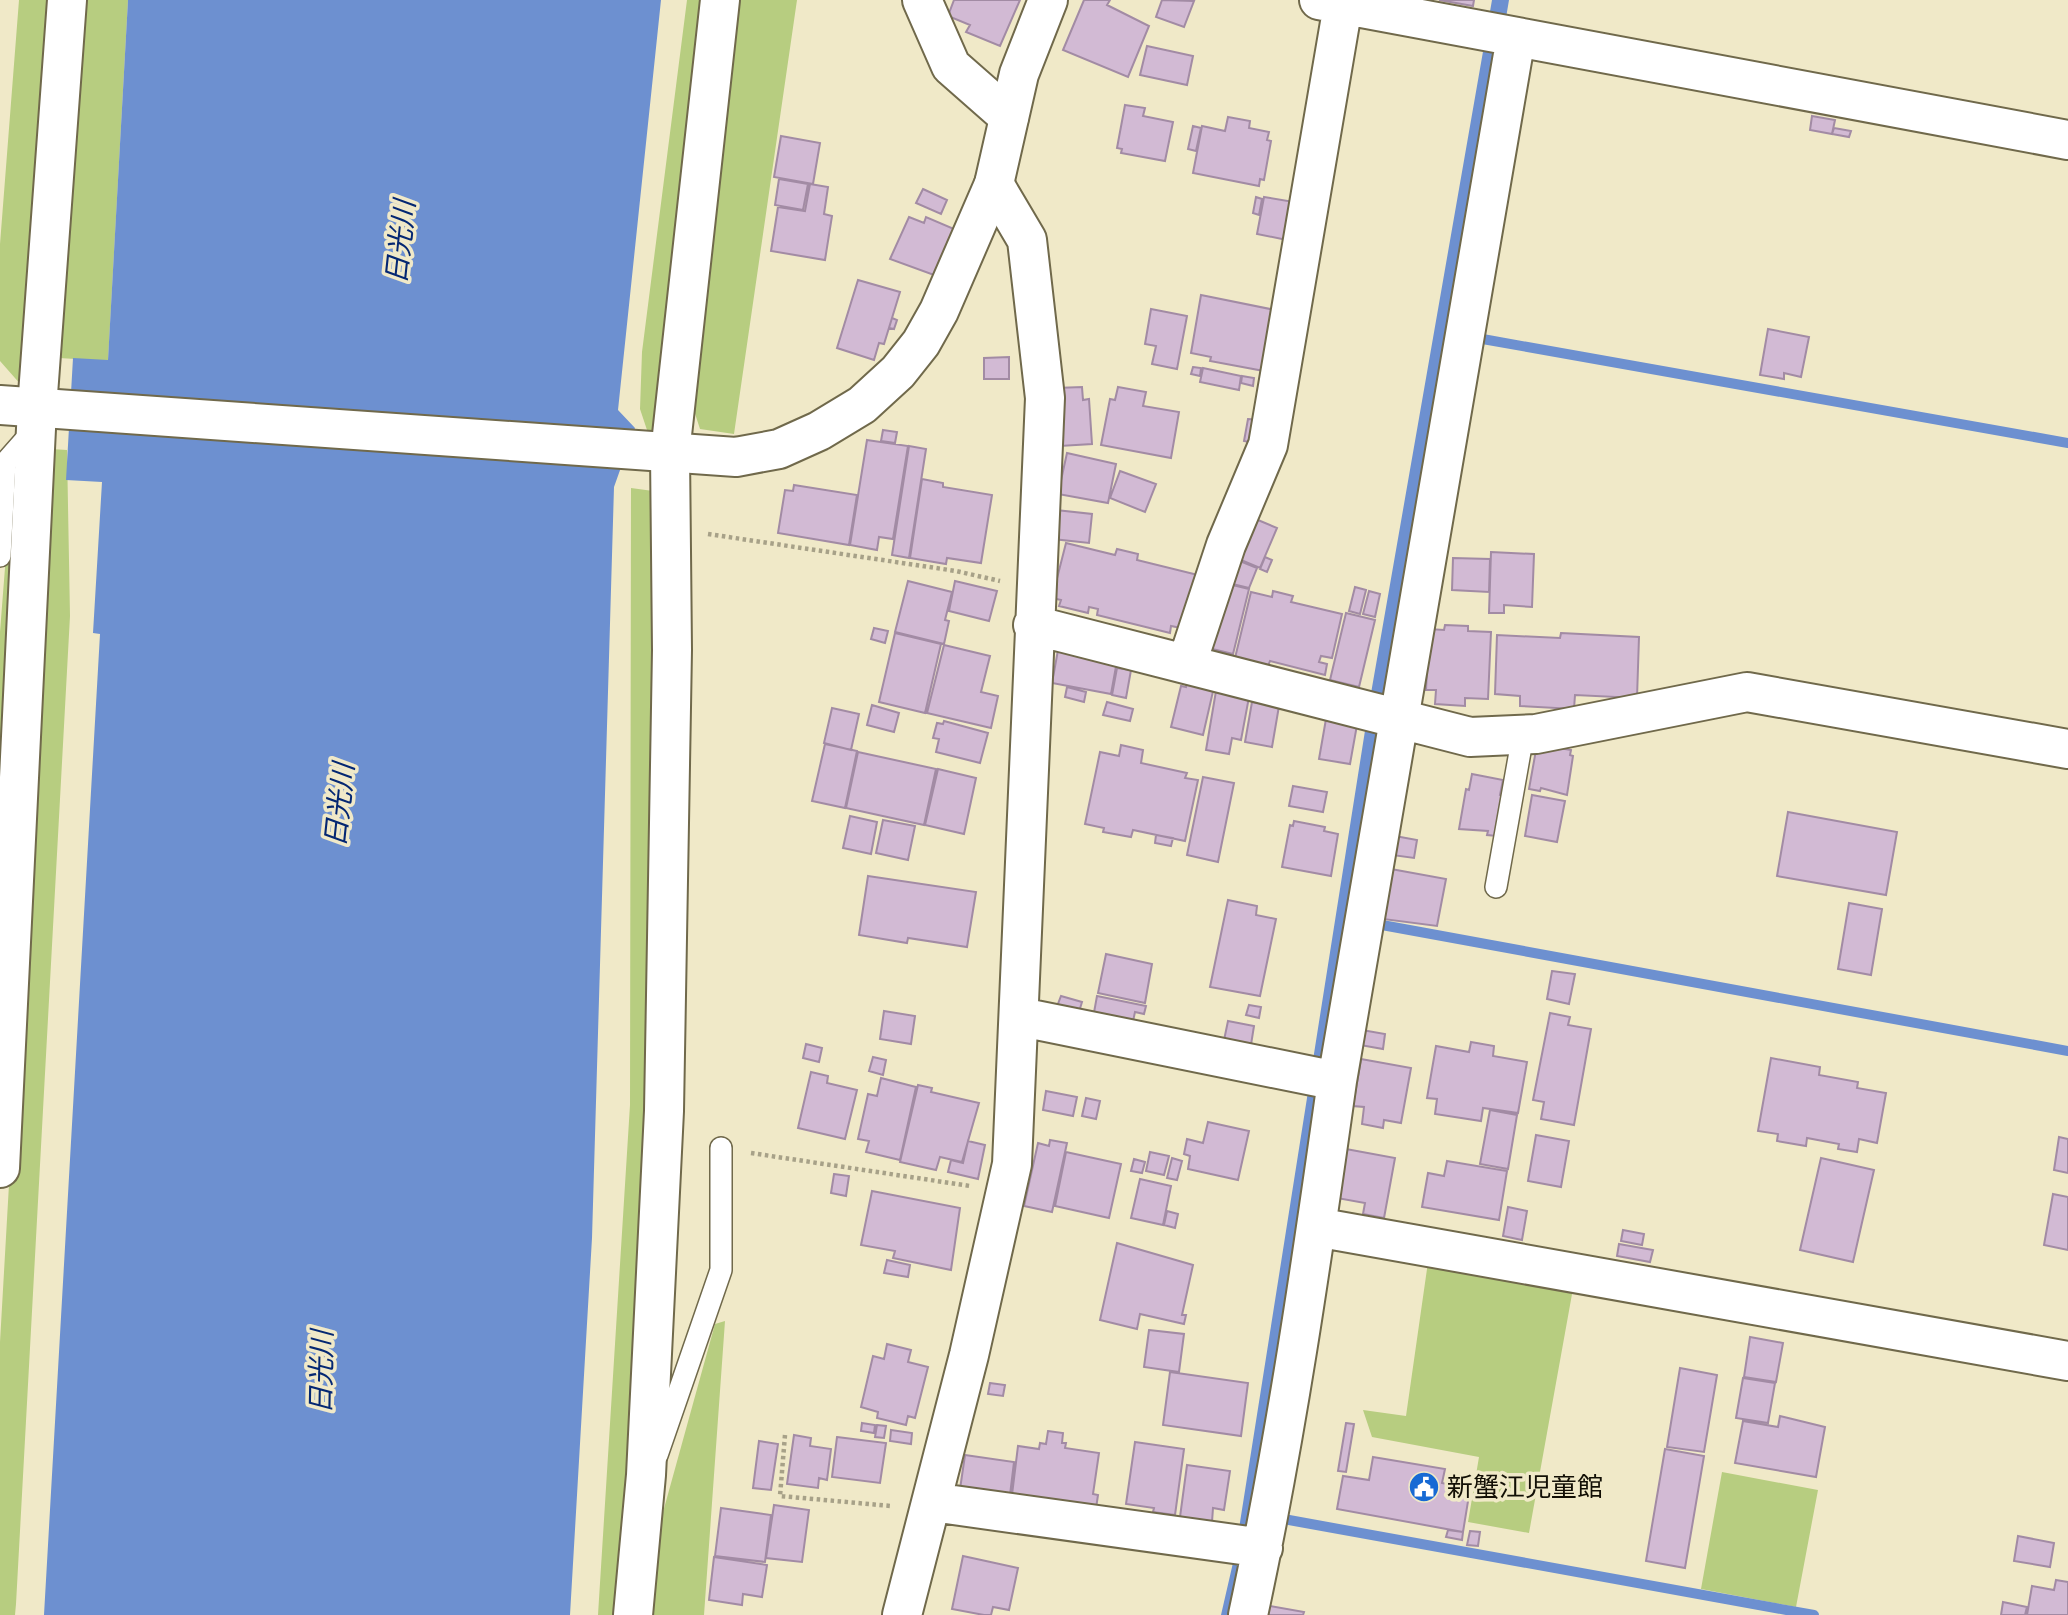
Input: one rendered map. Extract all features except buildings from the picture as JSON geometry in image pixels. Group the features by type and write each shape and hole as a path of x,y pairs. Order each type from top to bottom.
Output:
{"street":[{"path":"0,1168 32,413 67,0"},
{"path":"633,1615 646,1475 664,1097 672,650 663,452 720,0"},
{"path":"922,0 951,66 1009,117"},
{"path":"32,413 736,457 779,449 819,431 862,405 898,372 921,343 939,311 994,184 1019,74 1048,0"},
{"path":"1187,663 1226,545 1268,446 1331,2 2068,140"},
{"path":"1248,1615 1249,1547 1316,1227 1325,1079 1383,716 1503,34"},
{"path":"902,1615 931,1505 1012,1164 1021,1017 1034,607 1045,398 1027,240 994,184"},
{"path":"1034,607 1187,663 1470,737 1523,735 1747,692 2068,749"},
{"path":"1021,1017 1325,1079"},
{"path":"1316,1227 2068,1361"},
{"path":"931,1505 1249,1547"}],"lane":[{"path":"0,556 5,463 32,413"},
{"path":"1496,887 1523,735"},
{"path":"646,1475 661,1448 721,1270 721,1148"}],"path":[{"path":"729,536 956,571 1034,607"},
{"path":"721,1148 1006,1191"},
{"path":"785,1434 780,1496 931,1505"}],"green space":[{"path":"19,0 54,0 22,386 0,361 0,244"},
{"path":"81,0 128,0 108,361 59,358"},
{"path":"687,0 711,0 653,430 647,430 640,409 642,352"},
{"path":"732,0 797,0 734,434 700,429 688,392"},
{"path":"51,449 67,450 70,616 16,1604 15,1615 0,1615 0,1342"},
{"path":"21,458 0,805 0,632 12,478"},
{"path":"631,488 653,491 659,558 651,1108 622,1615 598,1615 630,1105"},
{"path":"1428,1262 1574,1283 1529,1533 1468,1522 1479,1457 1372,1437 1363,1410 1406,1416"},
{"path":"725,1321 704,1615 649,1615 652,1552 715,1324"},
{"path":"1722,1472 1818,1490 1796,1607 1701,1589"}],"water":[{"name":"日光川","path":"128,0 661,0 618,410 635,428 614,487 592,1238 570,1615 44,1615 100,634 93,633 102,482 66,480 73,358 108,360"},
{"path":"1492,0 1509,0 1237,1615 1221,1615 1235,1554 1370,699"}],"waterway":[{"path":"1477,338 2068,443"},
{"path":"1382,925 2068,1051"},
{"path":"1289,1520 1814,1615"}],"place":[{"name":"新蟹江児童館","path":"1424,1487"}]}
